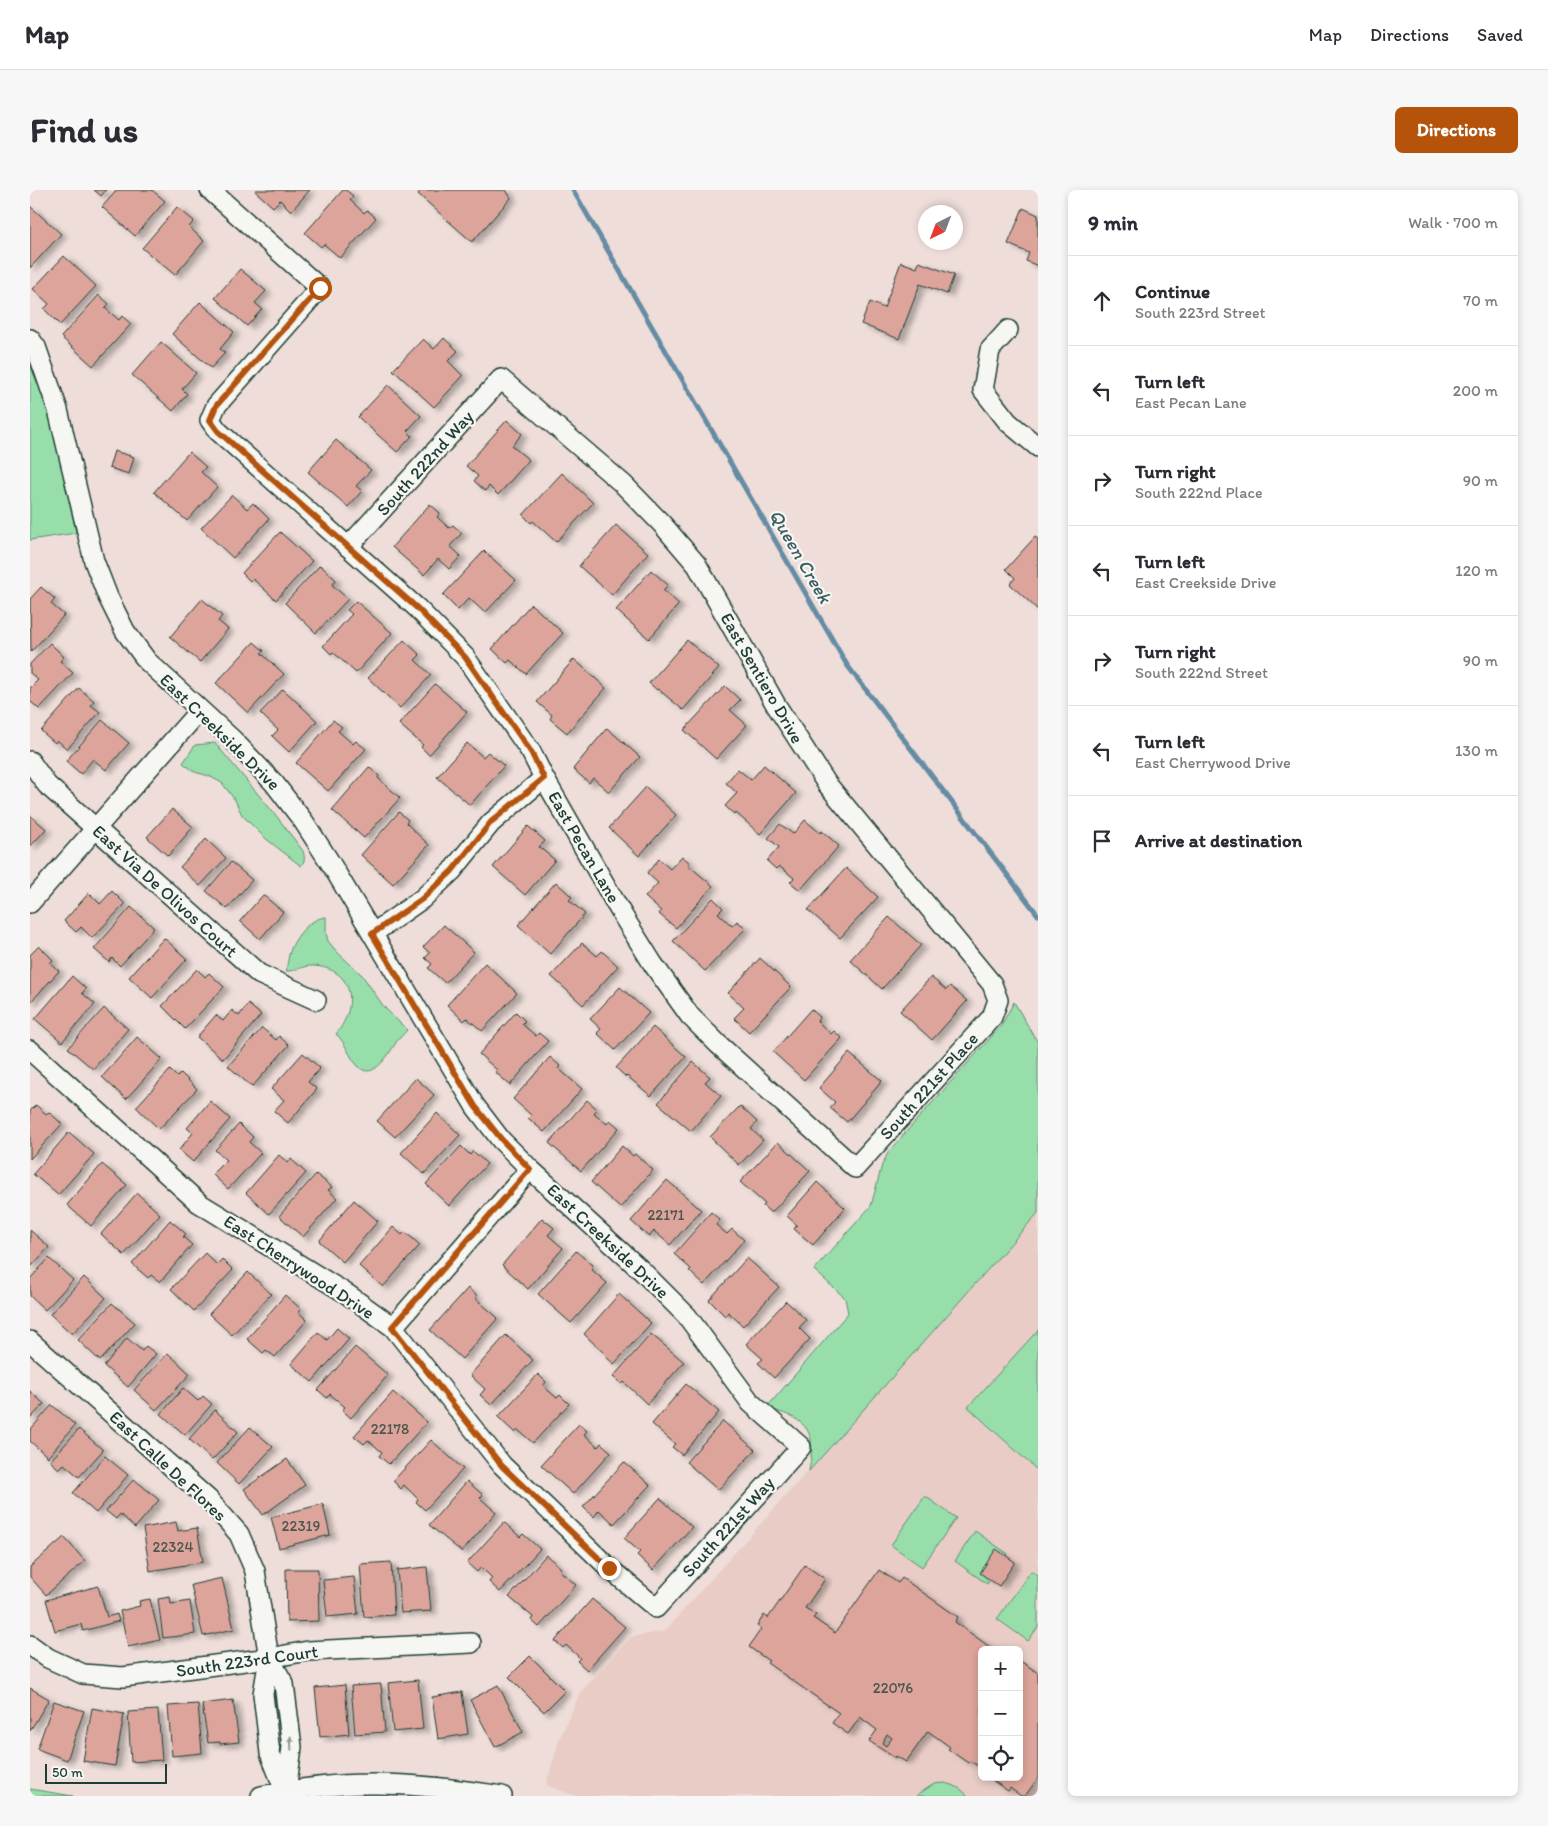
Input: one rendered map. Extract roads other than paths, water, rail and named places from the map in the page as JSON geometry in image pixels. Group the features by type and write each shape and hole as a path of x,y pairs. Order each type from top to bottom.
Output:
{"street":[{"name":"East Pecan Lane","path":"210,190 320,288 216,406 210,420 218,431 417,608 465,657 531,752 544,778 653,964 690,1016 718,1044 855,1168"},
{"path":"1008,330 990,350 983,390 1008,422 1038,447"},
{"name":"East Creekside Drive","path":"32,345 58,410 94,561 108,597 125,631 147,661 233,740 280,791 304,822 475,1106 502,1140 530,1169 648,1276 687,1316 751,1403 800,1447"},
{"name":"South 222nd Way","path":"348,547 501,379"},
{"name":"East Sentiero Drive","path":"501,379 623,484 662,524 697,565 776,705 826,784 992,984 998,1000"},
{"path":"30,903 200,710"},
{"name":"East Via De Olivos Court","path":"30,761 47,785 259,974 316,1000"},
{"path":"372,934 422,899 452,871 491,822 544,778"},
{"name":"South 221st Place","path":"855,1168 992,1017 998,1000"},
{"name":"East Cherrywood Drive","path":"30,1050 198,1203 347,1294 392,1327 502,1466 609,1568 656,1608"},
{"path":"392,1327 530,1169"},
{"name":"East Calle De Flores","path":"30,1341 208,1499 240,1534 255,1571 269,1658"},
{"name":"South 221st Way","path":"656,1608 800,1447"},
{"name":"South 223rd Court","path":"30,1645 48,1658 83,1674 123,1677 269,1658 308,1651 471,1643"},
{"path":"269,1658 263,1694 270,1753 286,1791"},
{"path":"260,1796 286,1791 368,1784 456,1789 502,1796"}],"waterway":[{"name":"Queen Creek","path":"573,190 847,665 1038,915"}]}
